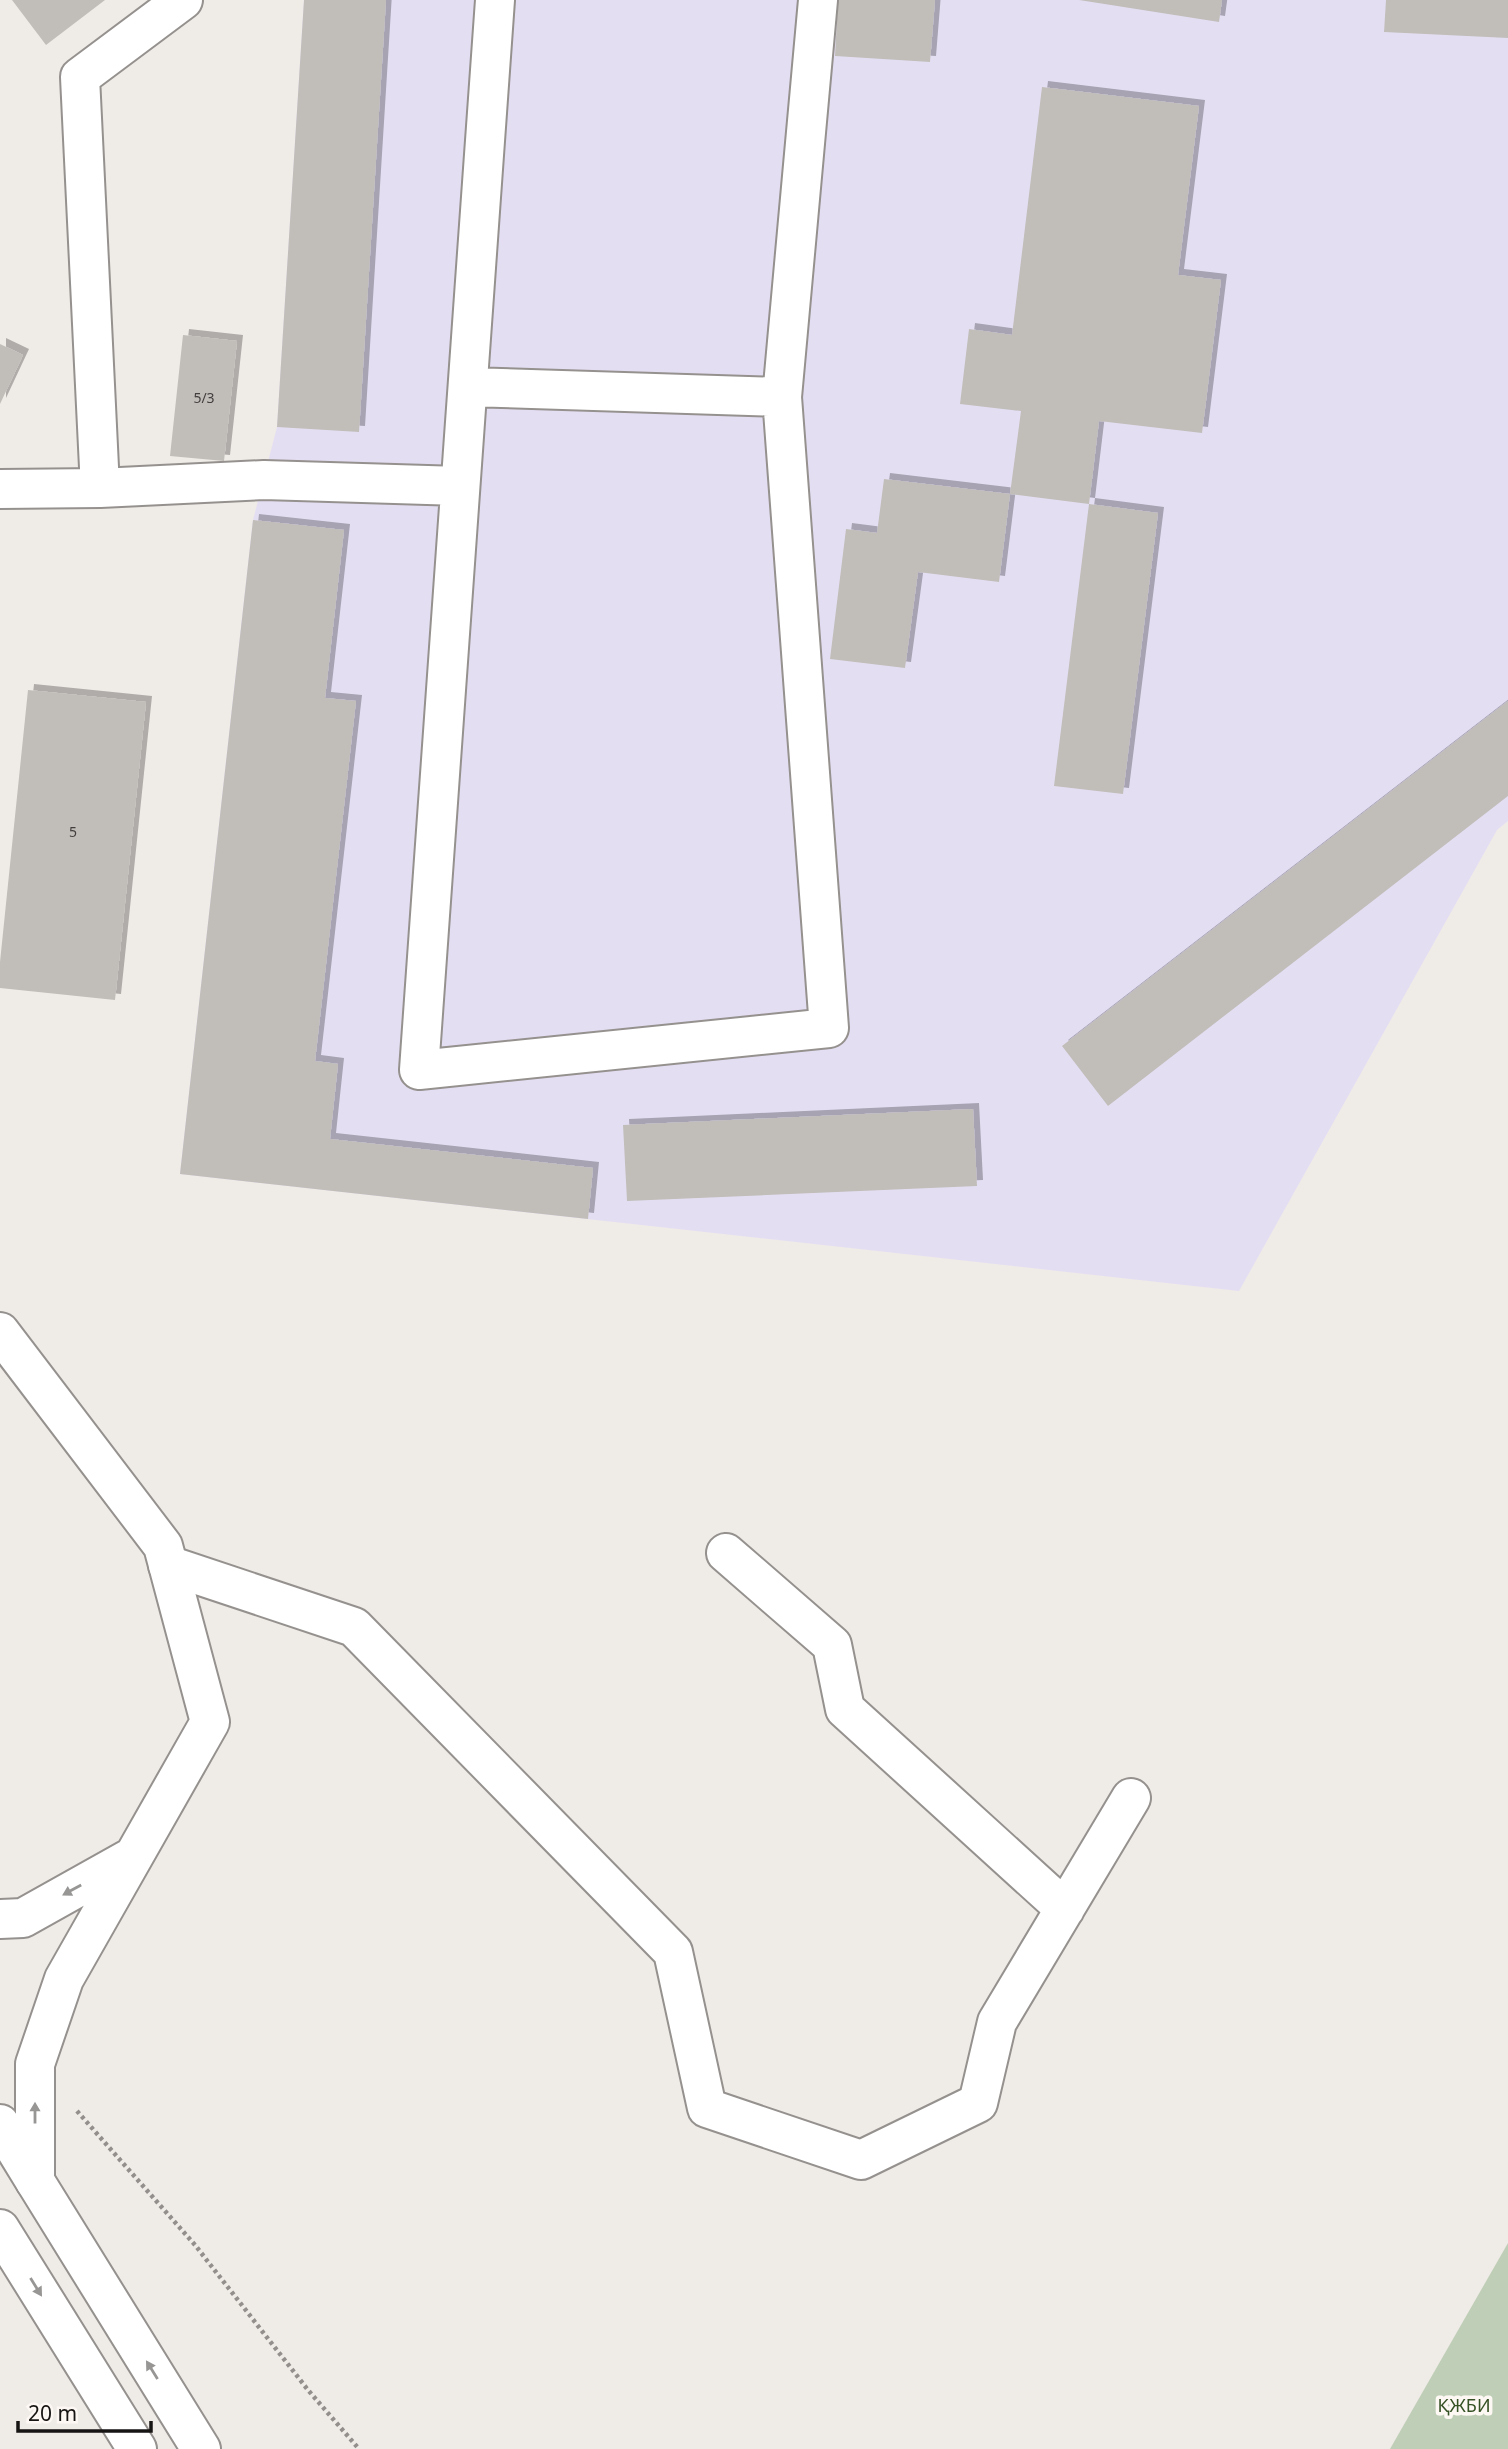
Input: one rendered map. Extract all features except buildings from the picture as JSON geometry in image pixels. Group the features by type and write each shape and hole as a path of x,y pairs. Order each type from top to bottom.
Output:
{"main road":[{"path":"100,488 80,77 183,0"},
{"path":"495,0 419,1070 829,1028 782,397 818,0"},
{"path":"468,387 782,397"},
{"path":"0,489 100,488 264,480 460,486"},
{"path":"0,1332 163,1546 210,1722 64,1979 35,2064 35,2181"},
{"path":"726,1553 832,1645 845,1709 1065,1909"},
{"path":"168,1565 354,1628 673,1952 708,2108 862,2160 978,2103 996,2021 1131,1798"},
{"path":"0,1919 23,1918 132,1857"},
{"path":"0,2124 201,2449"},
{"path":"0,2229 137,2449"}],"path":[{"path":"35,2064 195,2245 308,2390 359,2449"}],"shaded area":[{"path":"304,0 1508,0 1508,821 1497,830 1239,1291 180,1174 253,520 277,427"}],"green space":[{"name":"ҚЖБИ","path":"1508,2243 1508,2449 1390,2449"}]}
